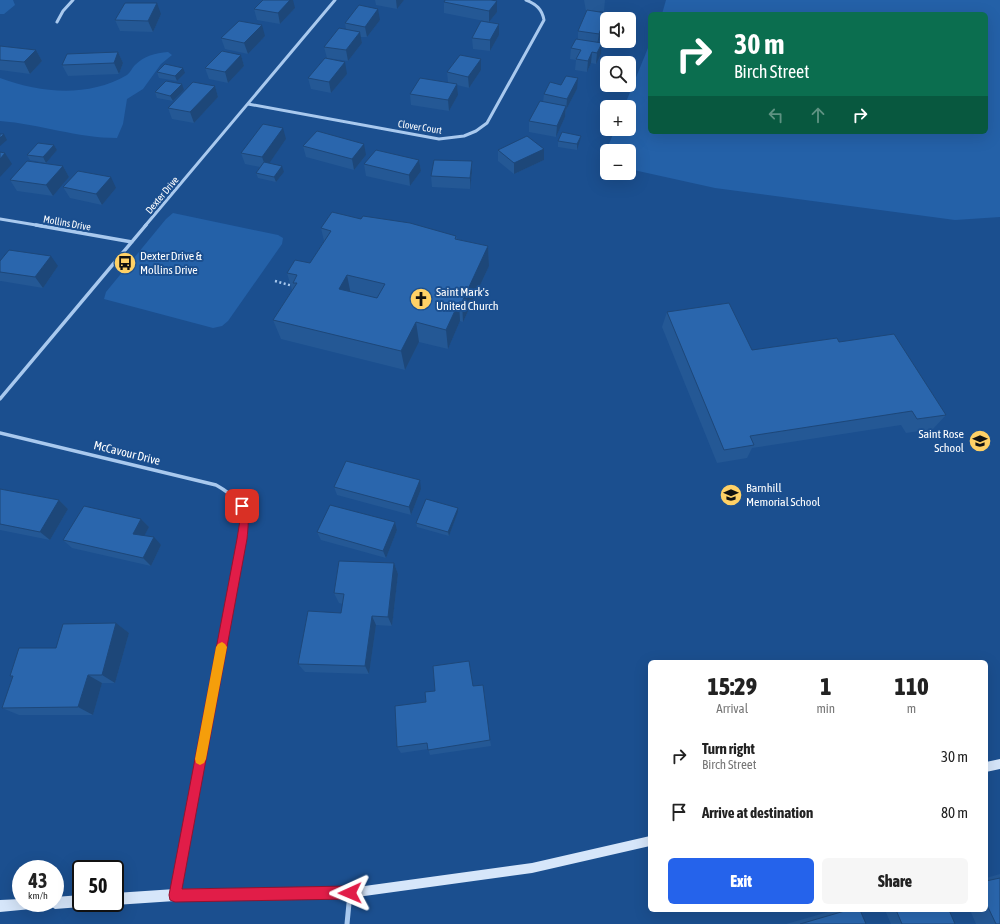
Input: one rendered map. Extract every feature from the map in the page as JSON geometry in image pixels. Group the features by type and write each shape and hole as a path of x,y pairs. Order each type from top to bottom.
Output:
{"main road":[{"path":"988,767 1000,764"},
{"path":"124,898 175,895 350,893 532,868 648,841"},
{"path":"0,906 12,905"}],"street":[{"path":"58,22 63,11 73,0"},
{"name":"Dexter Drive","path":"0,400 336,0"},
{"name":"Clover Court","path":"248,104 439,139 452,139 477,132 487,123 544,20 544,13 540,8 526,0"},
{"name":"Mollins Drive","path":"0,219 132,242"},
{"name":"McCavour Drive","path":"0,433 216,485 231,493 242,506 244,520 242,539 175,895"},
{"path":"347,924 350,893"}],"path":[{"path":"275,281 297,287"}],"shaded area":[{"path":"0,0 13,0 15,5 4,14 0,14"},
{"path":"666,0 1000,0 1000,217 955,220 715,188 636,171 636,144 609,144 612,136 636,136 636,100 627,100 630,92 636,92 636,77 648,48 648,134 988,134 988,12 663,12"},
{"path":"168,52 172,55 161,64 143,89 127,99 123,124 117,138 87,136 0,121 0,78 48,90 80,90 112,82 127,75 138,62 146,57"},
{"path":"173,213 278,235 283,238 282,244 228,321 222,326 213,328 104,299 106,292 166,219"}],"building":[{"path":"263,0 290,0 278,13 254,9"},
{"path":"445,0 497,1 489,11 444,2"},
{"path":"125,3 157,3 148,21 115,20"},
{"path":"359,5 378,9 365,27 345,23"},
{"path":"587,10 600,12 599,34 578,31"},
{"path":"239,21 262,25 244,43 221,38"},
{"path":"481,21 499,24 490,40 472,38"},
{"path":"339,28 360,32 346,50 324,47"},
{"path":"576,39 600,43 600,47 597,53 592,52 588,61 576,59 581,50 571,48"},
{"path":"0,46 36,50 24,62 0,60"},
{"path":"222,51 241,55 225,72 205,68"},
{"path":"118,52 114,63 62,65 67,54"},
{"path":"460,55 481,59 468,77 447,72"},
{"path":"325,58 345,62 329,82 308,78"},
{"path":"165,64 183,68 175,76 157,72"},
{"path":"566,76 578,78 567,99 544,94 550,82 561,85"},
{"path":"420,78 457,84 448,100 410,94"},
{"path":"166,81 182,84 170,96 155,92"},
{"path":"193,82 215,86 190,112 168,108"},
{"path":"540,101 566,106 557,126 529,121"},
{"path":"263,124 283,128 262,157 241,153"},
{"path":"317,131 364,144 352,159 303,146"},
{"path":"562,132 581,136 577,144 558,141"},
{"path":"527,136 544,149 514,163 498,150"},
{"path":"38,143 54,145 43,157 27,155"},
{"path":"376,150 419,160 409,175 364,164"},
{"path":"0,152 5,153 0,159"},
{"path":"434,160 472,161 470,178 431,176"},
{"path":"27,161 63,166 46,185 10,180"},
{"path":"264,162 282,166 274,177 256,173"},
{"path":"78,171 111,177 96,194 63,187"},
{"name":"Saint Mark's United Church","path":"332,212 361,219 363,216 410,223 456,236 455,239 488,246 462,302 459,302 446,330 416,322 401,351 273,320 297,283 293,283 297,275 287,273 295,260 310,263 331,231 321,228","holes":["347,275 385,284 377,298 339,289"]},
{"path":"9,250 51,256 35,277 0,272 0,261"},
{"path":"729,303 752,350 837,338 839,342 894,334 946,415 917,419 912,411 750,436 754,445 724,450 667,312"},
{"path":"346,461 420,480 409,507 334,487"},
{"path":"0,489 59,500 40,532 0,524"},
{"path":"426,499 458,508 448,532 416,523"},
{"path":"330,505 395,522 383,551 317,532"},
{"path":"84,506 141,519 133,534 154,537 143,558 63,540"},
{"path":"339,561 394,563 388,617 372,616 365,666 298,664 308,611 341,613 344,594 334,593"},
{"path":"116,623 102,675 88,675 78,707 2,708 13,676 10,676 19,648 56,648 63,624"},
{"path":"469,661 473,686 483,685 490,740 428,750 427,743 397,747 395,706 426,702 425,692 435,691 433,666"},
{"path":"1000,878 1000,924 996,924 988,907 988,881"},
{"path":"841,912 861,912 866,924 800,924"},
{"path":"897,912 950,912 955,924 902,924"}],"slow traffic":[{"path":"200,759 222,647"}],"place":[{"name":"Dexter Drive & Mollins Drive","path":"125,263"},
{"name":"Saint Mark's United Church","path":"421,299"},
{"name":"Saint Rose School","path":"980,441"},
{"name":"Barnhill Memorial School","path":"731,495"}],"route":[{"path":"242,506 244,520 242,539 175,895 350,893"}]}
